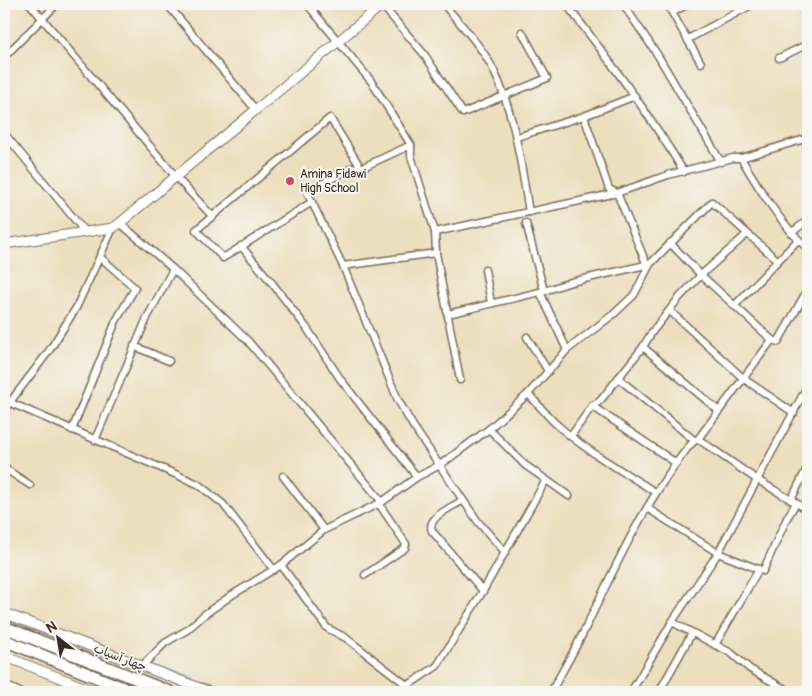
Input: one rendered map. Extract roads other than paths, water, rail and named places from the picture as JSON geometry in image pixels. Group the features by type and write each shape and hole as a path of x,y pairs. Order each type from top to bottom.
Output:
{"highway":[{"name":"چهار آسیاب","path":"4,627 88,667 133,692"},
{"name":"چهار آسیاب","path":"4,640 170,692"}],"street":[{"path":"30,4 176,177 213,217"},
{"path":"4,55 57,4"},
{"path":"168,4 256,110"},
{"path":"307,4 371,81 411,146 411,156 435,232 436,253 460,380"},
{"path":"4,410 6,401 49,351 76,308 116,226 382,4 424,54 463,113 547,78 522,32"},
{"path":"443,4 493,69 504,96 517,138 529,212"},
{"path":"566,4 657,127 684,172"},
{"path":"623,4 657,54 721,162"},
{"path":"667,4 701,63"},
{"path":"673,12 688,4"},
{"path":"688,39 753,4"},
{"path":"779,58 808,44"},
{"path":"517,138 584,116 635,96"},
{"path":"584,116 609,189 617,193 648,264"},
{"path":"312,202 223,258 196,230 330,118 361,168"},
{"path":"4,133 85,232"},
{"path":"435,232 617,193 668,175 733,158 741,158 808,138"},
{"path":"411,146 361,168 351,168 306,192 343,266 398,400 413,426 463,500 505,552"},
{"path":"741,158 757,185 791,233 808,249"},
{"path":"142,666 165,643 187,630 210,610 274,570 324,530 380,503 417,477 440,465 489,429 528,394 568,350 615,313 634,295 648,264 712,202 777,260"},
{"path":"791,233 808,220"},
{"path":"526,223 542,292 568,350"},
{"path":"4,244 116,226 173,270 248,341 380,503 406,544 405,548 365,575"},
{"path":"571,436 592,406 600,401 679,298 701,275 747,234"},
{"path":"734,306 798,240"},
{"path":"670,243 701,275 772,340 778,342 808,289"},
{"path":"241,246 306,327 347,387 417,477"},
{"path":"343,266 436,253"},
{"path":"72,430 116,321 135,288 100,257"},
{"path":"448,314 648,264"},
{"path":"95,440 134,346 173,270"},
{"path":"485,270 491,303"},
{"path":"670,312 744,379 794,413"},
{"path":"527,337 548,371"},
{"path":"550,692 586,626 618,557 655,492 744,379 772,340"},
{"path":"134,346 169,361"},
{"path":"643,347 719,411"},
{"path":"618,378 696,440 808,510"},
{"path":"631,692 672,622 718,553 808,385"},
{"path":"528,394 554,422 571,436 655,492"},
{"path":"6,401 198,484 223,504 274,570"},
{"path":"592,406 676,463"},
{"path":"489,429 525,465 569,496"},
{"path":"647,508 718,553 763,571 808,466"},
{"path":"4,468 30,485"},
{"path":"283,476 324,530"},
{"path":"398,692 437,666 484,591 546,480"},
{"path":"463,500 435,518 431,522 430,527 484,591"},
{"path":"281,565 327,628 346,638 408,686"},
{"path":"715,645 759,570"},
{"path":"4,612 210,692"},
{"path":"672,622 731,653 750,669 790,692"},
{"path":"659,692 692,633"},
{"path":"4,656 96,692"},
{"path":"4,685 20,692"}],"waterway":[{"path":"147,664 192,680"},
{"path":"206,686 222,692"}],"place":[{"name":"Amina Fidawi High School","path":"290,181"}]}
